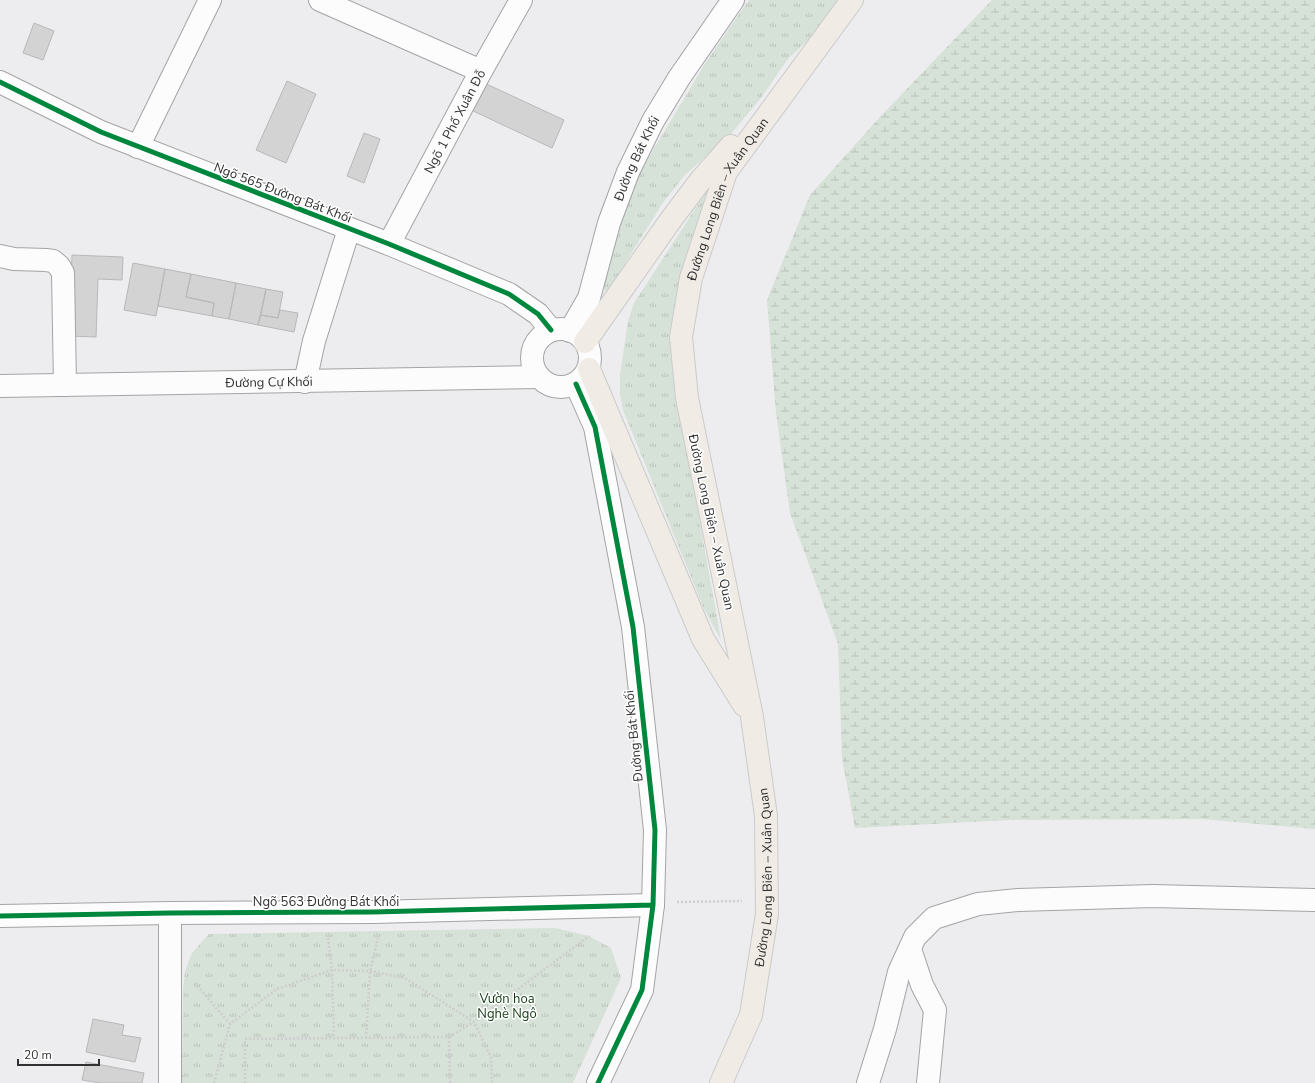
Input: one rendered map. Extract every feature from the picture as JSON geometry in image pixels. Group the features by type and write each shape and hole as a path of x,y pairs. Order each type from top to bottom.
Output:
{"main road":[{"name":"Đường Long Biên – Xuân Quan","path":"721,1083 751,1015 767,914 766,816 752,717 687,398 681,337 691,278 726,172 852,0"},
{"path":"569,334 670,221 700,181 737,139 787,90"},
{"path":"582,376 703,639 752,717"}],"street":[{"path":"138,147 210,0"},
{"path":"320,0 480,71"},
{"name":"Ngõ 1 Phố Xuân Đỗ","path":"389,244 480,71 521,0"},
{"name":"Đường Bát Khối","path":"569,334 589,298 609,223 634,159 653,122 679,78 733,0"},
{"name":"Ngõ 565 Đường Bát Khối","path":"0,82 101,132 349,230 389,244 509,294 569,334"},
{"path":"305,382 314,341 349,230"},
{"path":"0,256 14,259 53,261 59,266 63,273 65,385"},
{"path":"569,334 590,350 582,376 565,387 553,387 543,382 533,368 532,351 536,342 543,335 569,334"},
{"name":"Đường Bát Khối","path":"582,376 595,427 633,627 654,830 653,905 642,990 598,1083"},
{"name":"Đường Cự Khối","path":"0,386 539,378"},
{"path":"868,1083 885,1029 899,972 915,937 934,918 978,904 1018,900 1119,896 1315,900"},
{"name":"Ngõ 563 Đường Bát Khối","path":"0,916 170,913 380,912 653,905"},
{"path":"170,913 170,1083"},
{"path":"910,949 922,985 935,1010 928,1083"}],"path":[{"path":"676,902 750,901"},
{"path":"327,931 332,970 334,1038"},
{"path":"245,1083 245,1039 449,1037 474,1022 589,936"},
{"path":"366,1038 370,971 378,937"},
{"path":"214,1083 230,1024 277,989 332,970 370,971 405,978 474,1022 491,1057 492,1083"},
{"path":"190,977 230,1024"},
{"path":"449,1037 450,1083"}],"green space":[{"path":"749,0 844,0 824,25 787,60 761,98 730,135 685,175 664,201 613,284 606,292 604,288 608,258 629,195 640,172 706,62"},
{"path":"992,0 1315,0 1315,829 1202,819 1010,820 855,828 842,758 838,644 790,513 776,413 767,300 810,195 879,118"},
{"path":"712,183 699,227 685,440 721,640 704,609 623,410 620,395 620,375 628,321 634,303"},
{"name":"Vườn hoa Nghè Ngô","path":"555,928 589,936 611,948 621,978 573,1083 182,1083 183,989 185,971 192,953 209,934"}],"building":[{"path":"34,23 54,31 43,60 23,53"},
{"path":"287,81 316,94 286,163 256,150"},
{"path":"482,82 564,120 552,148 469,109"},
{"path":"364,133 380,139 364,183 347,176"},
{"path":"72,255 123,257 122,280 98,279 96,337 69,336"},
{"path":"133,263 165,269 156,316 124,310"},
{"path":"165,269 191,274 186,297 214,303 212,316 158,306"},
{"path":"191,274 236,283 229,319 212,316 214,303 186,297"},
{"path":"236,283 266,289 258,325 229,319"},
{"path":"266,289 283,292 278,318 261,315"},
{"path":"280,310 298,313 294,332 258,325 261,315 278,318"},
{"path":"93,1019 124,1025 122,1035 141,1038 135,1062 86,1052"},
{"path":"86,1062 144,1073 142,1083 100,1083 82,1080"}],"cycle path":[{"path":"0,82 101,132 389,244 509,294 538,314 551,330"},
{"path":"576,384 595,427 633,627 655,830 653,905 642,990 598,1083"},
{"path":"0,916 373,912 653,905"}]}
